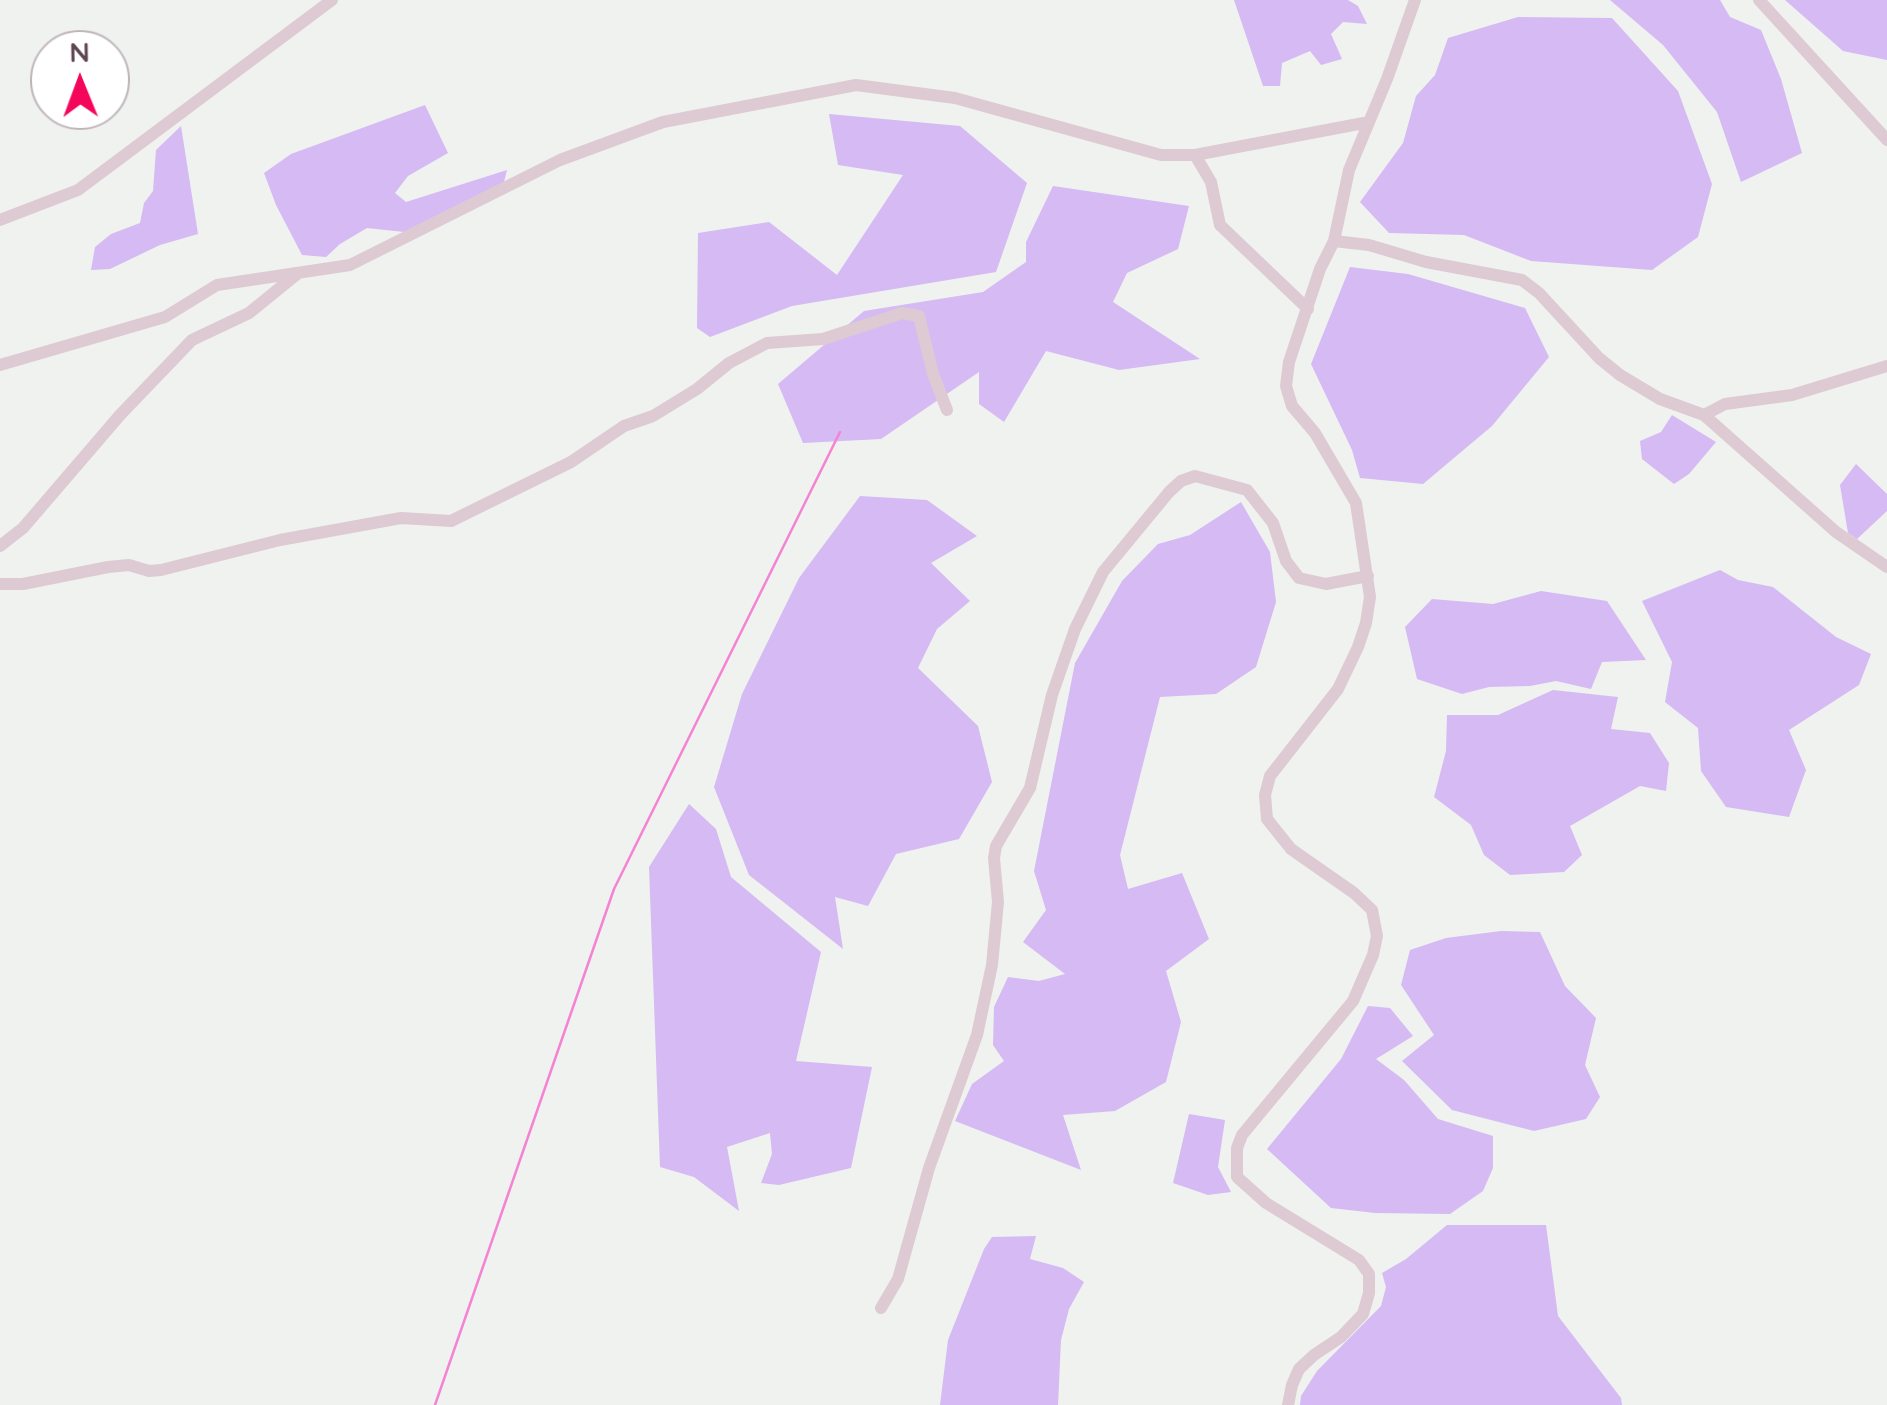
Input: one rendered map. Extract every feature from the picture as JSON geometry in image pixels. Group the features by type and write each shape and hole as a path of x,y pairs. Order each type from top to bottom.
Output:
{"street":[{"path":"0,220 78,190 332,0"},
{"path":"1288,1405 1299,1370 1363,1314 1370,1274 1359,1260 1266,1203 1238,1177 1237,1148 1242,1135 1353,1001 1377,936 1372,910 1291,850 1267,820 1270,776 1330,700 1366,623 1368,576 1356,504 1315,433 1292,406 1286,386 1289,362 1320,269 1334,240 1349,170 1415,0"},
{"path":"1759,0 1887,140"},
{"path":"0,364 165,317 217,286 350,265 560,160 663,122 856,85 955,98 1161,154 1195,155 1369,122"},
{"path":"1195,155 1210,182 1220,225 1308,309"},
{"path":"1334,240 1522,280 1620,375 1660,399 1704,415 1836,532 1887,567"},
{"path":"0,546 23,528 120,415 192,340 248,313 299,272"},
{"path":"0,584 23,584 129,565 161,570 280,540 400,518 451,521 571,462 624,426 653,416 715,377 728,362 768,343 823,339 902,313 919,316 933,374 947,410"},
{"path":"1704,415 1724,404 1792,395 1887,366"},
{"path":"881,1308 898,1280 929,1168 978,1035 992,965 998,902 996,846 1030,788 1052,695 1075,629 1103,572 1168,492 1181,481 1196,476 1247,490 1274,523 1286,561 1299,578 1326,584 1368,576"}],"shaded area":[{"path":"1234,0 1348,0 1358,6 1367,24 1343,22 1331,34 1342,59 1321,65 1310,51 1282,63 1280,86 1263,86"},
{"path":"1610,0 1720,0 1730,17 1761,30 1781,79 1802,153 1741,182 1717,112 1663,45"},
{"path":"1785,0 1887,0 1887,60 1843,51"},
{"path":"1518,17 1612,18 1678,91 1712,184 1698,237 1652,270 1531,261 1464,235 1389,233 1360,202 1403,143 1416,96 1435,75 1448,38"},
{"path":"425,105 448,153 408,176 395,193 406,202 507,170 504,182 404,232 367,228 326,257 302,255 264,173 291,154"},
{"path":"829,114 960,126 1027,183 996,272 792,306 710,337 697,328 698,233 769,222 837,275 903,175 838,165"},
{"path":"181,126 198,234 160,245 110,269 91,270 95,247 111,234 140,223 144,203 153,191 156,150"},
{"path":"1053,186 1189,206 1178,249 1127,273 1113,302 1200,359 1119,370 1046,351 1004,422 979,404 979,372 881,439 803,443 778,384 864,311 983,292 1026,262 1026,242"},
{"path":"1350,267 1408,274 1525,308 1549,357 1492,426 1423,484 1360,478 1352,450 1311,364"},
{"path":"1672,415 1716,442 1689,474 1674,484 1642,459 1640,441 1661,432"},
{"path":"1856,464 1887,494 1887,511 1857,539 1848,533 1840,485"},
{"path":"860,496 927,500 977,536 931,563 970,601 937,629 918,668 978,726 992,782 959,839 896,854 868,906 835,897 843,949 749,875 714,787 742,694 799,578"},
{"path":"1241,502 1270,552 1276,602 1256,667 1216,694 1160,697 1120,855 1128,889 1182,873 1209,939 1166,971 1181,1022 1166,1082 1115,1111 1063,1115 1081,1170 955,1121 972,1084 1004,1061 993,1045 994,1007 1008,977 1039,981 1065,974 1023,942 1046,910 1034,871 1075,663 1122,581 1158,544 1190,535"},
{"path":"1720,570 1738,580 1773,587 1836,637 1871,654 1859,685 1789,730 1806,770 1789,817 1726,807 1701,771 1698,728 1665,702 1672,662 1642,601"},
{"path":"1541,591 1607,601 1646,660 1602,662 1591,689 1556,681 1489,687 1462,694 1417,679 1405,627 1432,599 1493,604"},
{"path":"1553,690 1618,697 1611,729 1650,733 1669,763 1666,791 1640,786 1570,826 1582,855 1564,872 1510,875 1484,855 1471,825 1434,797 1446,751 1447,715 1498,715"},
{"path":"689,804 716,829 731,877 821,952 796,1061 872,1067 851,1168 779,1185 761,1183 772,1154 770,1133 727,1147 739,1211 694,1177 660,1167 649,867"},
{"path":"1501,931 1540,932 1565,986 1596,1018 1585,1065 1600,1097 1586,1119 1534,1131 1452,1110 1402,1061 1434,1035 1401,985 1410,950 1446,938"},
{"path":"1368,1006 1390,1008 1413,1036 1376,1059 1404,1080 1438,1119 1493,1136 1493,1168 1483,1191 1450,1214 1331,1208 1267,1149 1341,1059"},
{"path":"1189,1114 1225,1120 1218,1167 1231,1192 1208,1195 1173,1183"},
{"path":"1447,1225 1546,1225 1558,1316 1621,1398 1622,1405 1300,1405 1301,1396 1317,1371 1381,1306 1386,1287 1382,1273"},
{"path":"1036,1236 1030,1259 1063,1268 1084,1282 1069,1309 1061,1340 1058,1405 940,1405 948,1340 984,1249 992,1237"}],"waterway":[{"path":"435,1405 614,889 840,432"}]}
